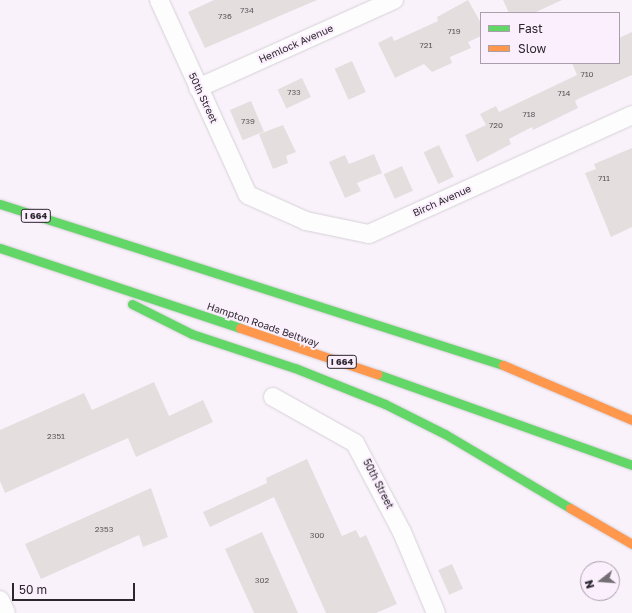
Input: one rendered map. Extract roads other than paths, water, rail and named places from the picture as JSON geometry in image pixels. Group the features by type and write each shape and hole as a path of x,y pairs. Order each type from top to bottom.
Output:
{"highway":[{"name":"I 664","path":"0,204 501,364 632,420"},
{"name":"Hampton Roads Beltway","path":"0,248 439,395 632,465"},
{"path":"50,265 192,334 295,368 385,404 445,434 632,544"},
{"path":"501,364 610,399"}],"street":[{"name":"50th Street","path":"159,0 248,195"},
{"name":"Hemlock Avenue","path":"198,88 394,0"},
{"name":"Birch Avenue","path":"248,195 306,221 369,234 632,115"},
{"name":"50th Street","path":"273,397 356,443 402,532 436,613"},
{"path":"0,600 6,613"}]}
